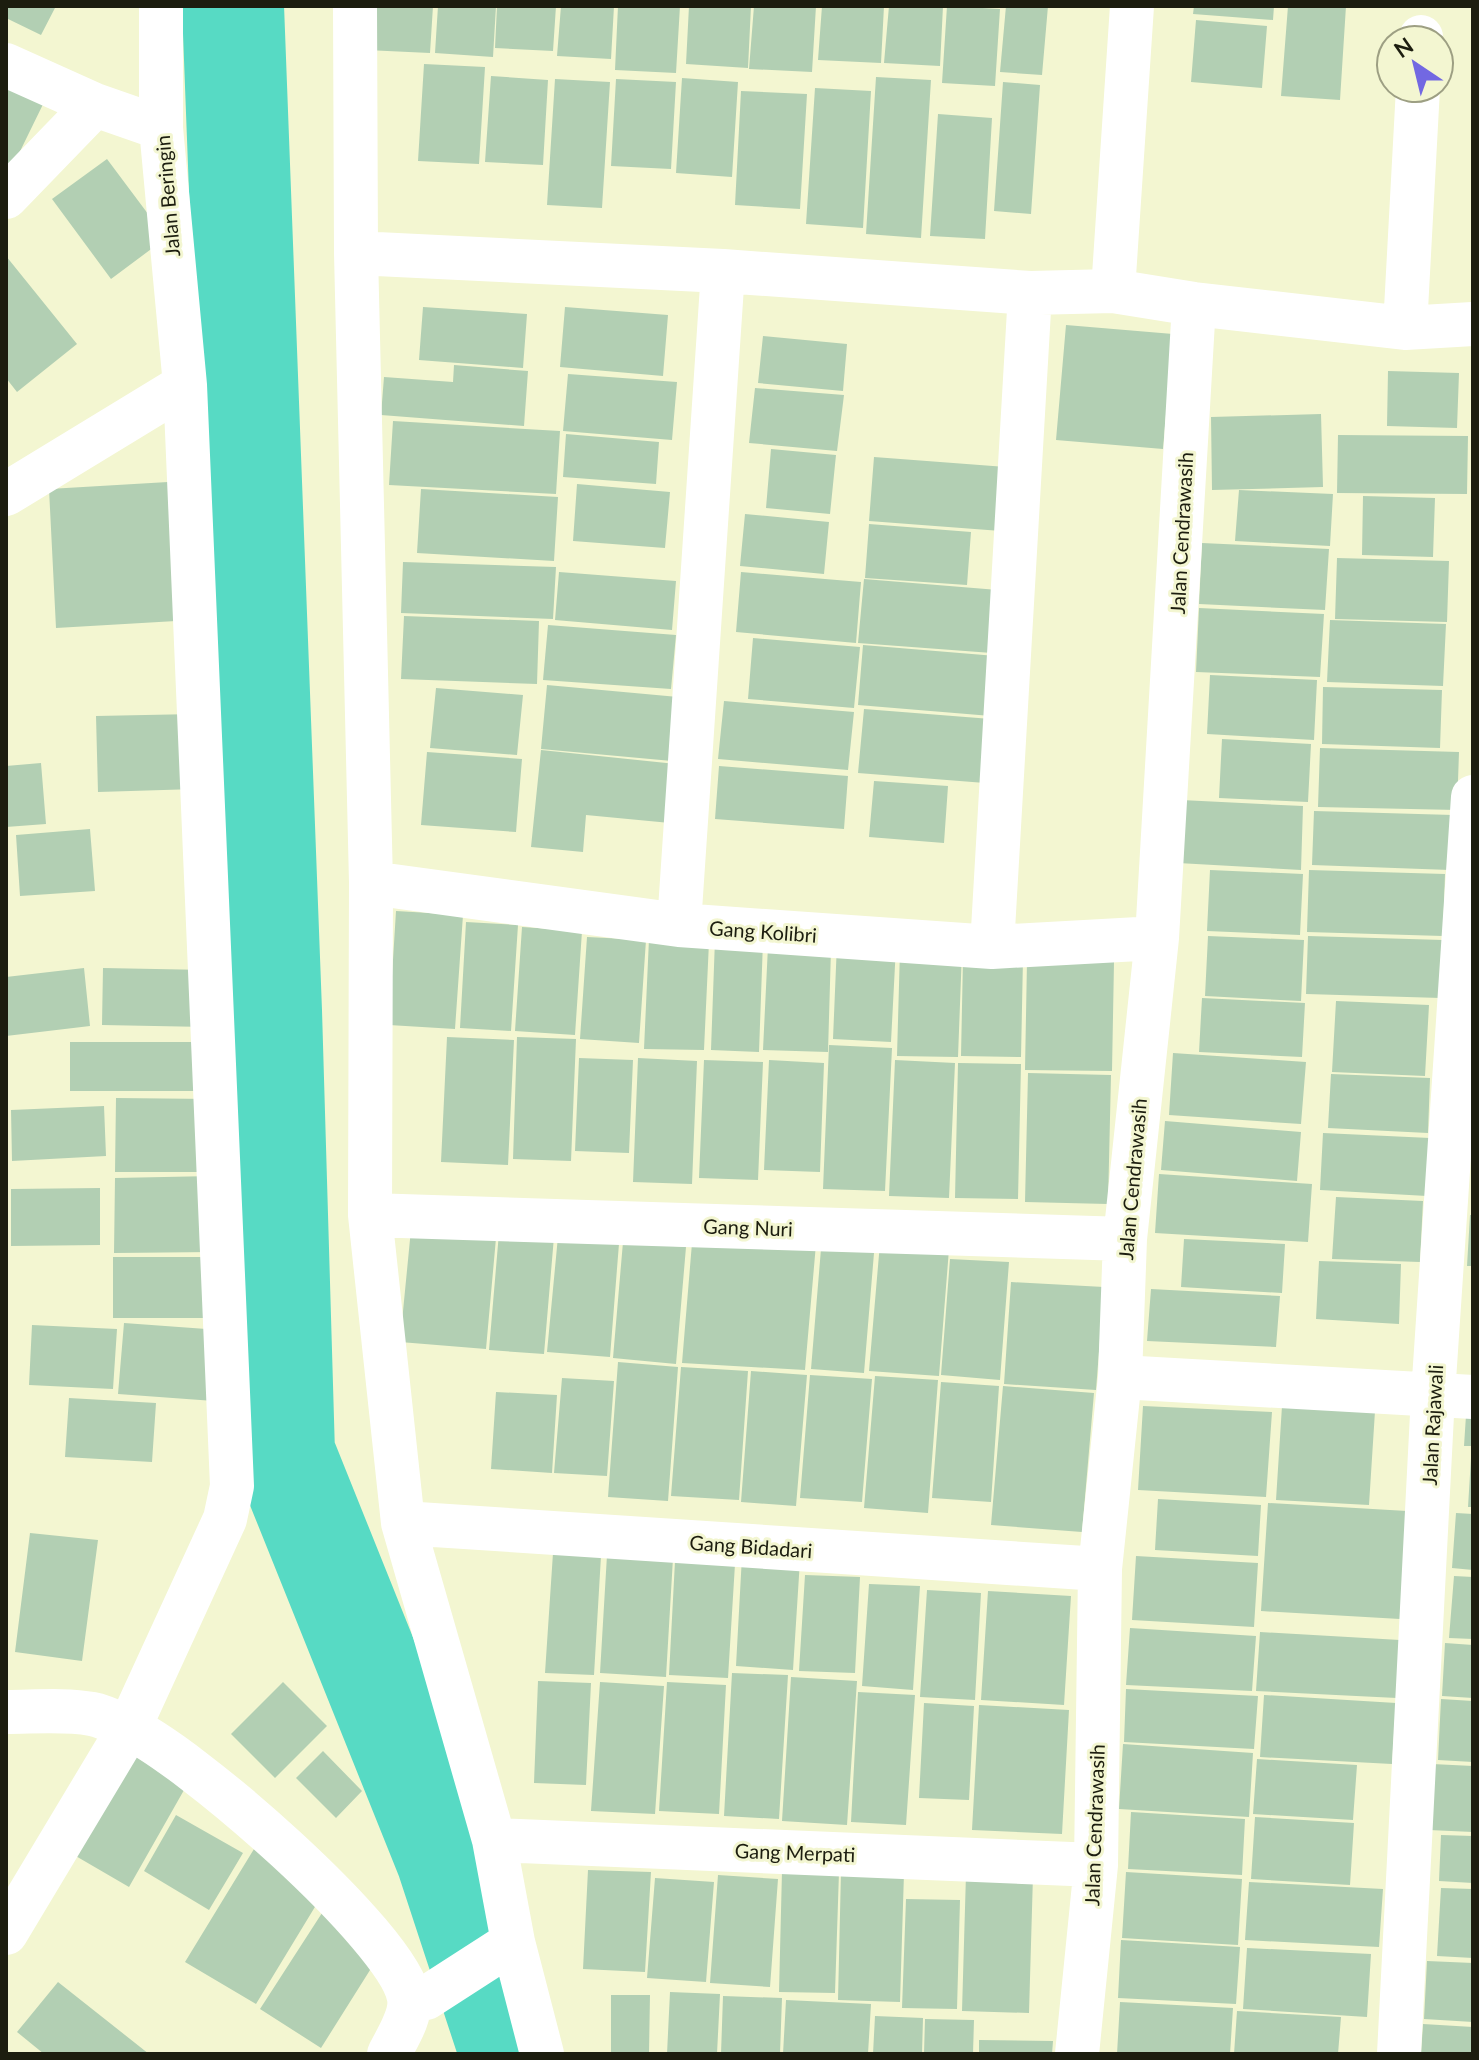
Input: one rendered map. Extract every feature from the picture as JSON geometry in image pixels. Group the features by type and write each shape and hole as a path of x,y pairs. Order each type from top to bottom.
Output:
{"street":[{"name":"Jalan Beringin","path":"6,1933 129,1728 208,1559 225,1519 232,1486 185,385 161,128 161,6"},
{"path":"355,6 356,253 371,883 370,1215 403,1523 494,1840 504,1948 542,2054"},
{"path":"1113,291 1132,6"},
{"path":"6,65 95,105 161,128"},
{"path":"1405,328 1417,104"},
{"path":"6,197 95,105"},
{"path":"356,253 723,271 1030,293 1113,291 1194,304 1405,328 1473,324"},
{"path":"679,925 723,271"},
{"path":"992,947 1030,293"},
{"name":"Jalan Cendrawasih","path":"1077,2054 1096,1865 1100,1569 1120,1377 1125,1239 1157,938 1194,304"},
{"path":"6,494 185,385"},
{"name":"Jalan Rajawali","path":"1399,2054 1453,1396 1473,797"},
{"name":"Gang Kolibri","path":"371,883 679,925 992,947 1157,938"},
{"name":"Gang Nuri","path":"370,1215 1125,1239"},
{"path":"1120,1377 1453,1396"},
{"name":"Gang Bidadari","path":"403,1523 1100,1569"},
{"path":"6,1712 92,1714 129,1728 169,1751 277,1842 334,1896 392,1961 418,2000"},
{"name":"Gang Merpati","path":"494,1840 1096,1865"},
{"path":"389,2054 418,2000 504,1948"}],"building":[{"path":"6,6 56,6 41,35 6,18"},
{"path":"369,6 433,6 430,53 366,50"},
{"path":"438,6 496,6 493,57 435,53"},
{"path":"497,6 556,6 553,51 495,48"},
{"path":"561,6 614,6 611,59 557,56"},
{"path":"618,6 680,6 676,73 615,70"},
{"path":"689,6 751,6 748,68 686,64"},
{"path":"754,6 816,6 812,72 749,69"},
{"path":"822,6 884,6 881,63 818,60"},
{"path":"889,6 943,6 940,66 884,63"},
{"path":"947,6 1000,9 995,86 942,83"},
{"path":"1006,6 1048,6 1042,75 1000,72"},
{"path":"1194,6 1274,6 1273,20 1193,14"},
{"path":"1288,6 1346,6 1340,100 1281,96"},
{"path":"1196,20 1267,26 1262,88 1191,82"},
{"path":"424,64 485,67 479,164 418,161"},
{"path":"6,71 49,92 6,180"},
{"path":"491,76 548,80 543,165 485,162"},
{"path":"876,77 931,80 921,238 866,234"},
{"path":"682,78 738,82 732,177 676,173"},
{"path":"555,79 610,82 602,208 547,205"},
{"path":"616,79 676,82 671,169 611,166"},
{"path":"1003,82 1040,85 1031,214 994,211"},
{"path":"815,88 871,91 863,228 806,224"},
{"path":"741,91 807,94 800,209 735,205"},
{"path":"938,114 992,118 985,239 930,236"},
{"path":"107,159 166,238 111,279 52,199"},
{"path":"6,256 77,344 17,392 6,378"},
{"path":"423,307 527,314 523,368 419,360"},
{"path":"565,307 668,315 663,376 560,367"},
{"path":"1066,325 1173,334 1163,449 1056,440"},
{"path":"763,336 847,344 843,391 758,383"},
{"path":"454,365 528,371 524,426 381,415 384,377 453,382"},
{"path":"1388,371 1459,373 1457,428 1387,426"},
{"path":"568,374 677,382 672,440 563,431"},
{"path":"755,388 844,395 837,451 749,443"},
{"path":"1321,414 1323,487 1212,490 1211,417"},
{"path":"393,421 560,431 556,494 389,485"},
{"path":"566,434 659,442 656,484 563,477"},
{"path":"1338,435 1468,436 1467,494 1337,493"},
{"path":"771,449 836,455 830,514 766,508"},
{"path":"874,457 1006,467 1001,531 869,521"},
{"path":"168,482 176,621 56,628 49,489"},
{"path":"577,484 670,492 665,548 573,541"},
{"path":"421,489 558,497 554,561 417,553"},
{"path":"1239,490 1333,494 1330,546 1235,541"},
{"path":"1363,496 1435,498 1433,557 1362,555"},
{"path":"745,514 829,522 824,574 740,566"},
{"path":"869,524 971,532 967,585 865,578"},
{"path":"1202,543 1329,549 1325,610 1199,604"},
{"path":"1337,558 1449,561 1447,622 1335,619"},
{"path":"403,562 556,567 553,619 401,613"},
{"path":"559,572 676,581 672,630 555,620"},
{"path":"741,572 861,582 856,643 736,632"},
{"path":"864,579 998,590 992,653 858,643"},
{"path":"1199,608 1324,614 1320,677 1196,672"},
{"path":"404,616 539,621 537,684 401,679"},
{"path":"1330,620 1446,624 1443,686 1327,682"},
{"path":"548,625 676,635 671,689 543,680"},
{"path":"753,638 860,647 854,708 748,699"},
{"path":"863,645 996,656 991,716 858,705"},
{"path":"1210,675 1317,680 1314,740 1207,734"},
{"path":"547,685 678,697 672,761 541,749"},
{"path":"1323,687 1442,690 1440,748 1322,744"},
{"path":"436,688 523,695 517,755 430,748"},
{"path":"724,701 854,712 848,770 718,759"},
{"path":"864,709 991,719 985,783 858,773"},
{"path":"195,714 196,789 98,792 96,716"},
{"path":"1222,739 1311,744 1308,802 1219,798"},
{"path":"1320,748 1459,752 1457,810 1318,807"},
{"path":"541,750 676,764 670,823 586,815 583,852 531,847"},
{"path":"427,752 522,759 516,832 421,825"},
{"path":"41,763 46,824 6,827 6,766"},
{"path":"719,766 848,776 844,829 715,819"},
{"path":"874,781 948,786 944,843 869,837"},
{"path":"1181,800 1303,806 1301,870 1178,863"},
{"path":"1314,811 1453,815 1450,870 1312,865"},
{"path":"90,829 95,891 20,896 16,835"},
{"path":"1210,870 1303,874 1300,935 1207,931"},
{"path":"1309,870 1445,874 1443,936 1307,932"},
{"path":"396,911 463,915 455,1029 389,1025"},
{"path":"466,922 518,925 511,1031 460,1028"},
{"path":"522,927 582,931 575,1035 515,1031"},
{"path":"1208,936 1304,940 1301,1001 1205,996"},
{"path":"1308,936 1443,940 1441,998 1306,994"},
{"path":"587,937 646,940 639,1043 580,1039"},
{"path":"649,939 709,942 704,1050 644,1049"},
{"path":"715,939 763,941 759,1052 711,1050"},
{"path":"837,943 896,946 891,1042 833,1039"},
{"path":"768,946 831,949 828,1052 763,1050"},
{"path":"900,950 962,951 958,1057 897,1056"},
{"path":"963,958 1023,958 1021,1057 961,1056"},
{"path":"1027,961 1114,962 1112,1071 1025,1070"},
{"path":"84,968 90,1026 6,1036 6,977"},
{"path":"103,968 208,970 207,1027 102,1025"},
{"path":"1202,998 1305,1003 1302,1057 1199,1052"},
{"path":"1336,1001 1429,1005 1425,1076 1332,1072"},
{"path":"447,1037 514,1040 508,1165 441,1162"},
{"path":"517,1037 576,1039 571,1161 513,1159"},
{"path":"70,1042 204,1042 204,1091 70,1091"},
{"path":"829,1045 892,1048 885,1191 823,1189"},
{"path":"1173,1053 1306,1062 1301,1124 1169,1115"},
{"path":"579,1058 633,1060 629,1153 575,1151"},
{"path":"638,1058 697,1061 692,1184 633,1182"},
{"path":"704,1060 763,1062 758,1180 699,1178"},
{"path":"769,1060 824,1063 820,1172 764,1170"},
{"path":"895,1060 955,1063 949,1198 889,1196"},
{"path":"958,1063 1021,1064 1018,1199 955,1198"},
{"path":"1028,1073 1111,1075 1108,1204 1025,1202"},
{"path":"1331,1074 1430,1078 1428,1133 1328,1128"},
{"path":"116,1098 211,1099 210,1172 115,1172"},
{"path":"104,1106 106,1156 12,1161 11,1110"},
{"path":"1165,1121 1301,1132 1297,1181 1161,1170"},
{"path":"1323,1133 1430,1138 1427,1196 1320,1190"},
{"path":"1159,1174 1312,1184 1308,1242 1155,1233"},
{"path":"213,1176 213,1252 114,1253 115,1178"},
{"path":"100,1188 100,1245 11,1246 11,1189"},
{"path":"1336,1197 1423,1201 1420,1262 1332,1259"},
{"path":"1470,1215 1473,1215 1473,1266 1467,1266"},
{"path":"412,1219 497,1227 486,1349 400,1342"},
{"path":"500,1221 555,1225 544,1354 489,1350"},
{"path":"559,1226 620,1231 610,1357 547,1352"},
{"path":"822,1237 875,1241 864,1373 811,1369"},
{"path":"1184,1239 1285,1244 1282,1293 1181,1287"},
{"path":"623,1242 686,1247 676,1364 613,1358"},
{"path":"692,1243 816,1244 805,1370 682,1363"},
{"path":"880,1243 949,1249 939,1376 869,1371"},
{"path":"113,1257 214,1257 214,1318 113,1318"},
{"path":"950,1259 1009,1262 1000,1380 941,1375"},
{"path":"1319,1261 1401,1264 1399,1324 1316,1319"},
{"path":"1011,1282 1104,1287 1096,1390 1004,1384"},
{"path":"1151,1289 1280,1296 1276,1347 1147,1341"},
{"path":"124,1323 220,1330 214,1401 118,1394"},
{"path":"32,1325 117,1329 113,1389 29,1385"},
{"path":"618,1362 678,1367 668,1501 608,1497"},
{"path":"681,1367 748,1371 739,1500 671,1496"},
{"path":"751,1371 807,1375 796,1506 741,1502"},
{"path":"810,1375 872,1379 862,1502 800,1498"},
{"path":"875,1376 938,1380 928,1513 864,1508"},
{"path":"562,1378 614,1381 607,1476 554,1473"},
{"path":"941,1382 999,1386 991,1502 932,1498"},
{"path":"1003,1386 1094,1393 1082,1532 991,1525"},
{"path":"496,1392 557,1395 552,1473 491,1469"},
{"path":"69,1398 156,1403 152,1462 65,1457"},
{"path":"1467,1400 1473,1400 1473,1446 1464,1446"},
{"path":"1143,1406 1272,1412 1266,1497 1138,1490"},
{"path":"1282,1406 1375,1411 1369,1505 1276,1500"},
{"path":"1471,1458 1473,1507 1468,1507"},
{"path":"1158,1499 1261,1505 1258,1556 1155,1550"},
{"path":"1268,1503 1407,1511 1400,1619 1261,1611"},
{"path":"1456,1513 1473,1514 1473,1570 1452,1568"},
{"path":"30,1533 98,1540 82,1661 15,1652"},
{"path":"553,1553 601,1556 594,1675 545,1673"},
{"path":"607,1555 673,1558 666,1677 600,1673"},
{"path":"742,1556 800,1560 793,1670 736,1666"},
{"path":"1136,1556 1258,1563 1254,1627 1132,1620"},
{"path":"675,1561 735,1564 728,1678 669,1675"},
{"path":"805,1575 860,1577 855,1673 799,1671"},
{"path":"1454,1576 1473,1577 1473,1639 1449,1638"},
{"path":"869,1584 920,1586 913,1690 862,1686"},
{"path":"927,1590 981,1593 975,1700 920,1697"},
{"path":"988,1591 1071,1596 1064,1705 981,1700"},
{"path":"1130,1628 1256,1636 1252,1691 1126,1685"},
{"path":"1260,1632 1400,1640 1397,1698 1256,1691"},
{"path":"1445,1643 1473,1645 1473,1698 1442,1696"},
{"path":"732,1673 788,1675 779,1819 724,1816"},
{"path":"791,1677 857,1681 847,1825 782,1821"},
{"path":"538,1681 591,1683 586,1785 534,1783"},
{"path":"283,1682 327,1726 275,1778 231,1734"},
{"path":"600,1682 664,1686 655,1814 591,1811"},
{"path":"667,1682 726,1685 719,1814 659,1811"},
{"path":"1126,1689 1258,1696 1254,1749 1124,1742"},
{"path":"858,1692 915,1695 906,1825 851,1822"},
{"path":"1264,1695 1396,1703 1392,1764 1260,1757"},
{"path":"1441,1699 1473,1701 1473,1762 1438,1760"},
{"path":"924,1703 974,1706 969,1800 919,1798"},
{"path":"979,1705 1069,1710 1062,1834 972,1830"},
{"path":"1123,1744 1253,1753 1249,1817 1119,1809"},
{"path":"323,1751 362,1791 336,1818 296,1778"},
{"path":"132,1752 188,1783 129,1887 74,1855"},
{"path":"1257,1759 1357,1765 1353,1820 1253,1814"},
{"path":"1432,1764 1473,1766 1473,1832 1429,1830"},
{"path":"1131,1812 1245,1819 1242,1875 1128,1869"},
{"path":"176,1815 243,1853 209,1910 144,1871"},
{"path":"1255,1817 1354,1823 1350,1885 1251,1879"},
{"path":"1441,1835 1473,1836 1473,1883 1439,1881"},
{"path":"254,1849 324,1892 256,2004 185,1962"},
{"path":"588,1870 651,1872 645,1972 583,1969"},
{"path":"782,1871 839,1872 835,1993 779,1992"},
{"path":"841,1871 904,1873 900,2002 838,2000"},
{"path":"1126,1872 1242,1879 1238,1945 1122,1938"},
{"path":"966,1874 1033,1875 1029,2013 962,2011"},
{"path":"718,1875 778,1879 770,1987 710,1983"},
{"path":"655,1878 714,1882 706,1982 647,1978"},
{"path":"1249,1882 1383,1889 1379,1947 1245,1940"},
{"path":"1441,1888 1473,1889 1473,1958 1437,1956"},
{"path":"906,1899 960,1900 957,2009 902,2008"},
{"path":"322,1913 382,1951 321,2048 260,2009"},
{"path":"1121,1940 1240,1947 1236,2004 1118,1998"},
{"path":"1247,1948 1371,1954 1367,2017 1243,2009"},
{"path":"1427,1961 1473,1963 1473,2022 1424,2019"},
{"path":"58,1982 149,2054 44,2054 17,2032"},
{"path":"670,1992 720,1994 717,2054 667,2054"},
{"path":"611,1995 650,1995 649,2054 611,2054"},
{"path":"723,1996 782,1998 780,2054 721,2054"},
{"path":"786,2000 871,2004 868,2054 783,2054"},
{"path":"1120,2002 1233,2008 1230,2054 1117,2054"},
{"path":"1237,2011 1341,2017 1338,2054 1234,2054"},
{"path":"875,2016 923,2018 922,2054 873,2054"},
{"path":"925,2019 974,2020 973,2054 924,2054"},
{"path":"1423,2024 1473,2027 1473,2054 1421,2054"},
{"path":"979,2040 1053,2041 1052,2054 979,2054"}],"waterway":[{"path":"233,6 271,1011 284,1453 447,1859 511,2054"}]}
